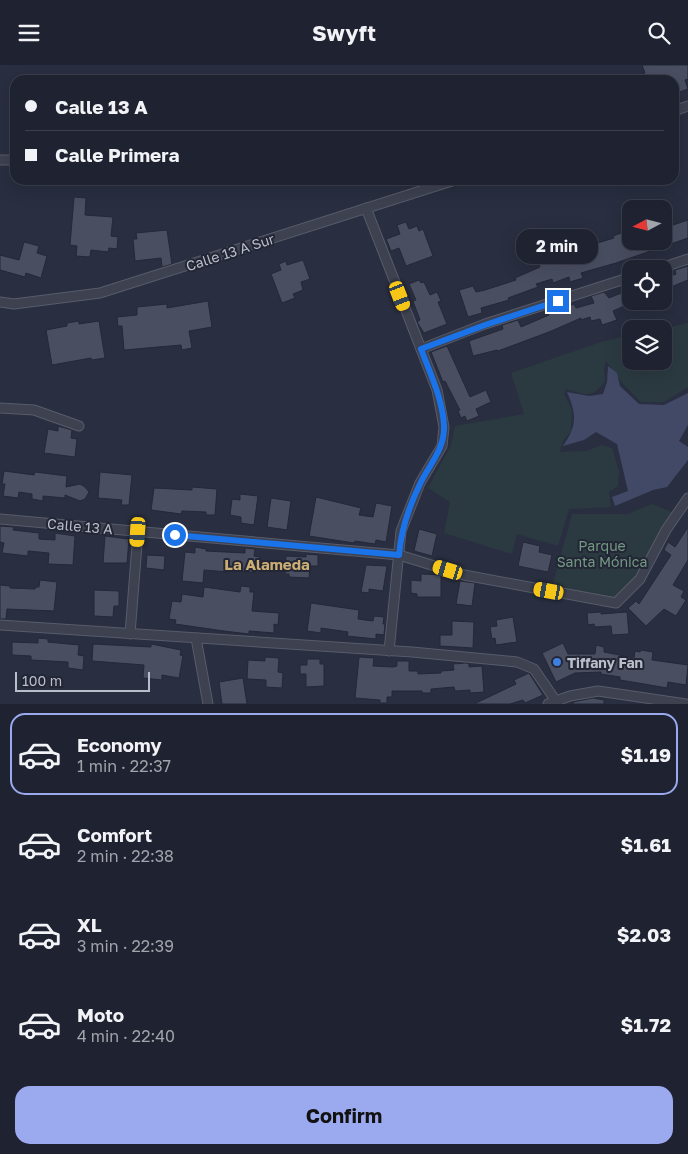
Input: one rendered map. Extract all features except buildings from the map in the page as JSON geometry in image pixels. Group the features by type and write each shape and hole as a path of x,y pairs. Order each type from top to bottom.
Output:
{"street":[{"name":"Calle 13 A Sur","path":"0,302 14,305 100,293 440,185"},
{"path":"366,209 437,390 444,427 442,446 420,483 401,531 390,651"},
{"path":"672,264 688,259"},
{"path":"421,349 485,325 622,280"},
{"path":"0,408 34,410 79,426"},
{"name":"Calle 13 A","path":"0,519 399,555 464,575 616,603 640,579 666,530 688,498"},
{"path":"130,634 138,532"},
{"path":"0,625 390,651 517,662 534,669 554,703 570,696 598,691 686,704"},
{"path":"196,638 208,704"}],"green space":[{"path":"688,323 688,387 664,402 641,402 623,384 606,361 604,368 605,381 596,391 584,394 566,389 564,394 572,410 571,431 563,441 560,452 586,451 602,445 612,448 619,471 618,486 609,492 611,507 569,509 558,546 517,534 512,554 444,533 450,502 428,488 451,445 455,426 524,414 511,373 601,342 622,337 622,370 672,370 672,327"},
{"name":"Parque Santa Mónica","path":"652,504 672,512 638,576 613,599 552,588 572,514 628,514"}],"water":[{"path":"608,366 617,373 620,386 639,404 664,405 688,393 688,425 679,441 688,447 688,460 667,487 653,490 615,506 612,497 628,491 617,444 596,432 584,440 563,446 571,432 574,420 573,407 567,392 589,396 603,394 607,382"}],"place":[{"name":"Tiffany Fan","path":"557,662"}],"district":[{"name":"La Alameda","path":"267,564"}],"route":[{"path":"175,535 399,555 401,531 420,483 442,446 444,427 437,390 421,349 558,301"}]}
